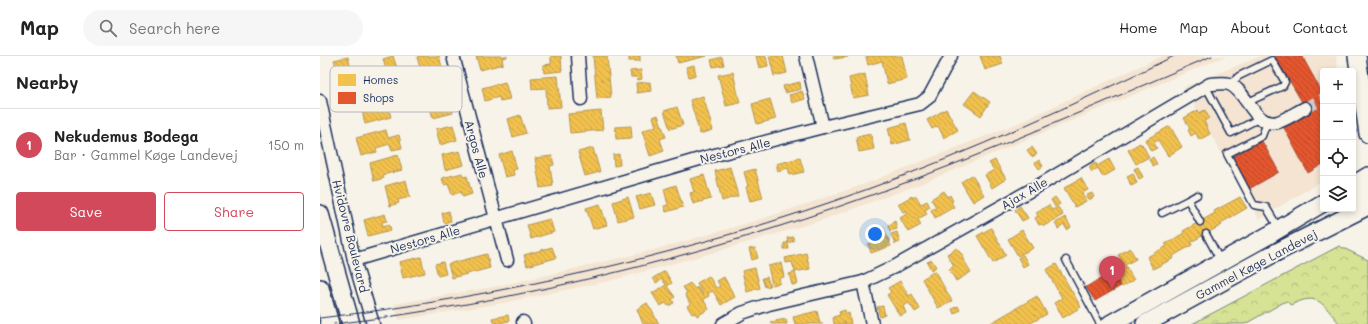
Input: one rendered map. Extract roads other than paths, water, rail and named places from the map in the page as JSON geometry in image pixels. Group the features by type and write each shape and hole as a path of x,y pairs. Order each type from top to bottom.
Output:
{"main road":[{"path":"1359,58 1368,134"},
{"path":"1356,195 1365,181"},
{"name":"Gammel Køge Landevej","path":"1110,324 1320,205"},
{"name":"Gammel Køge Landevej","path":"1145,324 1219,283 1368,206"},
{"path":"1219,283 1235,266 1332,212"},
{"path":"320,214 351,324"},
{"path":"320,288 330,324"}],"street":[{"name":"Argos Alle","path":"453,56 456,66"},
{"path":"578,56 581,99"},
{"path":"806,56 823,127"},
{"name":"Nestors Alle","path":"354,260 703,158 920,104 929,97 951,56"},
{"name":"Ajax Alle","path":"723,324 742,313 769,304 862,282 901,263 1038,186 1210,84 1230,84"},
{"path":"1230,84 1237,89 1263,120 1277,122 1306,108"},
{"name":"Argos Alle","path":"462,90 496,218"},
{"name":"Hvidovre Boulevard","path":"320,101 354,260 374,324"},
{"path":"496,218 507,260"},
{"path":"862,282 872,324"}],"lane":[{"path":"1230,84 1239,76 1272,60 1285,82 1283,86 1248,102"},
{"path":"1206,87 1231,133 1263,120 1262,136 1227,154 1254,205 1266,207 1279,229"},
{"path":"1162,213 1197,195"},
{"path":"1188,200 1200,222"},
{"path":"1206,234 1221,262"},
{"path":"1066,260 1100,324"}],"tunnel":[{"path":"1305,108 1320,100"}],"tram line":[{"path":"320,318 460,298 529,284 598,269 734,233 868,189 946,159 1060,110 1174,56"},
{"path":"334,324 402,315 538,290 672,258 738,239 869,196 956,164 1212,56"}],"place":[{"name":"Nekudemus Bodega","path":"1112,289"}]}
